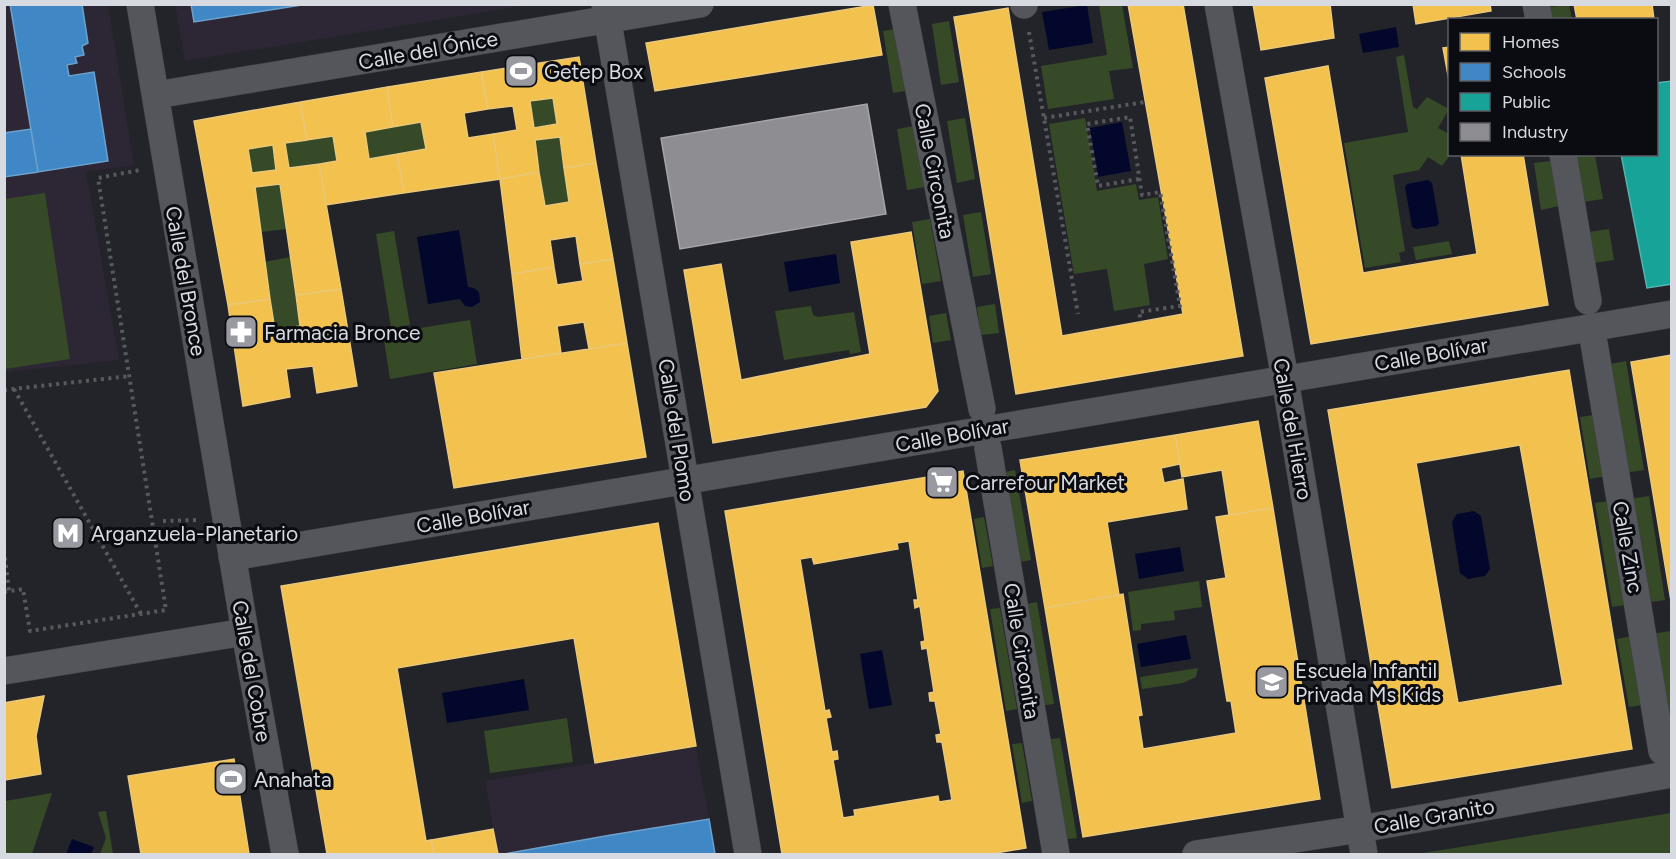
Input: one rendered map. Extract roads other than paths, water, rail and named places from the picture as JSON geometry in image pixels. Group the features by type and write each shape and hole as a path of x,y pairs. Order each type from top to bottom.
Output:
{"street":[{"name":"Calle del Bronce","path":"140,4 232,557"},
{"name":"Calle del Ónice","path":"156,95 607,12 700,4"},
{"name":"Calle Circonita","path":"902,4 982,409"},
{"name":"Calle del Hierro","path":"1218,4 1285,379 1362,842"},
{"name":"Calle del Plomo","path":"607,12 748,855"},
{"path":"1563,156 1588,301"},
{"name":"Calle Bolívar","path":"232,557 1671,314"},
{"name":"Calle Zinc","path":"1594,343 1667,762"},
{"name":"Calle Circonita","path":"988,448 1056,855"},
{"name":"Calle del Cobre","path":"232,557 285,855"},
{"path":"4,671 245,632"},
{"name":"Calle Granito","path":"1196,855 1362,842 1667,762"}],"water":[{"path":"1087,5 1093,43 1049,50 1042,12"},
{"path":"1396,27 1399,47 1363,53 1359,34"},
{"path":"1122,122 1131,171 1098,177 1090,128"},
{"path":"1428,180 1432,183 1439,223 1437,226 1416,229 1412,227 1405,187 1407,184"},
{"path":"459,230 468,287 479,292 480,302 472,307 465,306 460,299 428,304 417,237"},
{"path":"836,254 840,283 789,292 784,262"},
{"path":"1474,511 1481,516 1490,569 1485,576 1468,579 1460,573 1452,522 1457,514"},
{"path":"1180,547 1184,571 1139,579 1135,554"},
{"path":"1186,635 1191,659 1141,667 1137,644"},
{"path":"882,650 892,705 869,709 860,654"},
{"path":"524,679 529,710 447,723 442,693"},
{"path":"72,839 94,847 91,854 66,854"}],"place":[{"name":"Getep Box","path":"521,71"},
{"name":"Farmacia Bronce","path":"241,332"},
{"name":"Carrefour Market","path":"942,482"},
{"name":"Arganzuela-Planetario","path":"68,533"},
{"name":"Escuela Infantil Privada Ms Kids","path":"1272,682"},
{"name":"Anahata","path":"231,779"}]}
